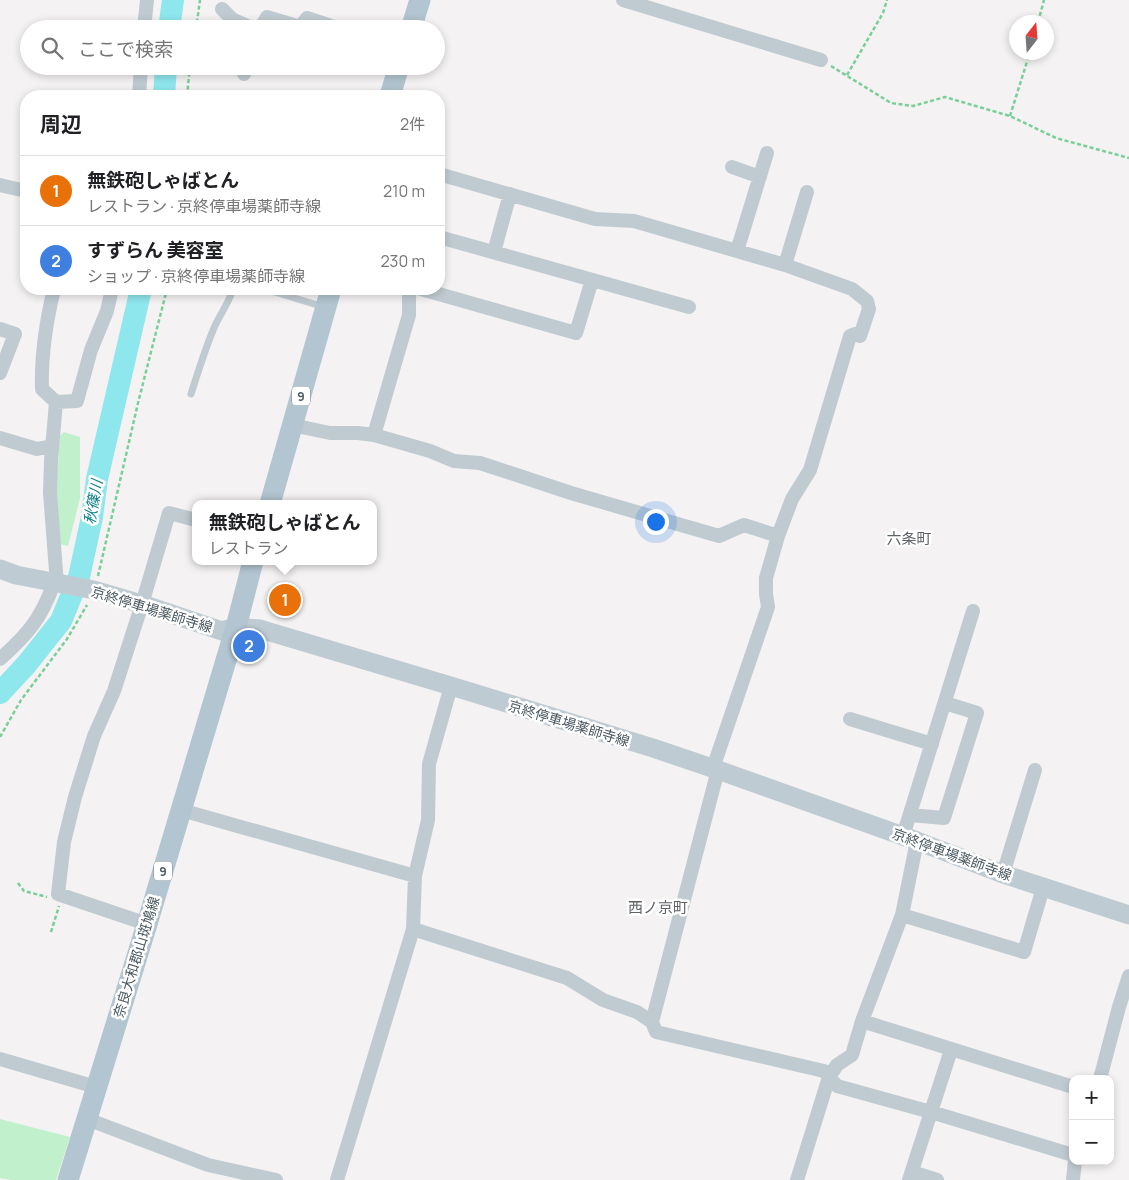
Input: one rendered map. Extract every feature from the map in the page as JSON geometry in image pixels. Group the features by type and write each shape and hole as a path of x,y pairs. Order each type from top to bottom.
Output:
{"main road":[{"path":"414,20 420,0"},
{"path":"392,90 396,75"},
{"name":"9","path":"271,500 328,298"},
{"name":"奈良大和郡山斑鳩線","path":"68,1180 236,627 252,565"},
{"name":"京終停車場薬師寺線","path":"0,569 16,575 94,590 222,631 236,627 260,629 451,686 653,748 910,838 1002,874 1129,915"}],"street":[{"path":"145,20 147,0"},
{"path":"623,0 820,60"},
{"path":"222,8 234,20"},
{"path":"265,20 267,17 277,20"},
{"path":"139,90 140,75"},
{"path":"737,251 767,153"},
{"path":"732,167 760,177"},
{"path":"445,179 510,194 595,219 634,220 785,265 852,289 867,301 869,308 860,336 855,334 850,336 810,470 792,499 778,536 766,578 768,607 715,769 652,1022"},
{"path":"0,185 20,190"},
{"path":"785,265 807,192"},
{"path":"494,252 510,194"},
{"path":"445,239 689,307"},
{"path":"442,295 576,333 592,280"},
{"path":"53,295 46,323 41,366 42,389 56,402 77,401 91,350 110,295"},
{"path":"374,435 409,315 409,295"},
{"path":"0,329 15,334 0,373"},
{"path":"0,660 22,640 45,607 54,584 58,584 50,494 56,402"},
{"path":"292,425 330,433 374,435 430,451 454,461 480,463 571,493 719,536 744,525 778,536"},
{"path":"0,438 37,449 52,446"},
{"path":"147,924 62,898 58,894 64,842 75,797 94,736 114,691 169,513 192,519"},
{"path":"796,1180 829,1077 837,1066 852,1055 862,1021 902,915 910,838 910,815 973,611"},
{"path":"336,1180 413,929 416,876 428,820 429,764 451,686"},
{"path":"910,815 944,818 977,713 945,703"},
{"path":"850,719 932,744"},
{"path":"1002,874 1035,770"},
{"path":"181,810 416,876"},
{"path":"902,915 1024,952 1043,888"},
{"path":"413,929 567,978 604,1000 637,1012 652,1022 656,1032 824,1071 837,1086 1069,1154"},
{"path":"1101,1075 1129,976"},
{"path":"862,1021 1069,1086"},
{"path":"937,1180 910,1176 951,1050"},
{"path":"0,1059 96,1087"},
{"path":"87,1119 208,1165 276,1180"},
{"path":"1073,1180 1075,1165"}],"lane":[{"path":"190,394 206,346 231,295"},
{"path":"307,295 328,298"}],"path":[{"path":"197,20 200,0"},
{"path":"847,75 883,13 887,0"},
{"path":"1040,15 1044,0"},
{"path":"820,60 891,103 913,106 945,97 1010,116 1056,138 1129,158"},
{"path":"1010,116 1028,60"},
{"path":"188,90 189,75"},
{"path":"0,737 21,700 68,639 94,590 165,295"},
{"path":"18,883 24,891 62,898 51,932"}],"green space":[{"path":"64,432 80,437 80,498 68,546 59,544 56,493 60,436"},
{"path":"0,1119 70,1137 56,1180 11,1180 0,1178"}],"waterway":[{"name":"秋篠川","path":"170,20 173,0"},
{"name":"秋篠川","path":"164,90 165,75"},
{"name":"秋篠川","path":"0,693 26,665 61,621 79,577 92,517 97,479 140,295"}],"place":[{"name":"無鉄砲しゃばとん","path":"285,600"},
{"name":"すずらん 美容室","path":"249,646"}],"district":[{"name":"六条町","path":"909,538"},
{"name":"西ノ京町","path":"658,907"}]}
